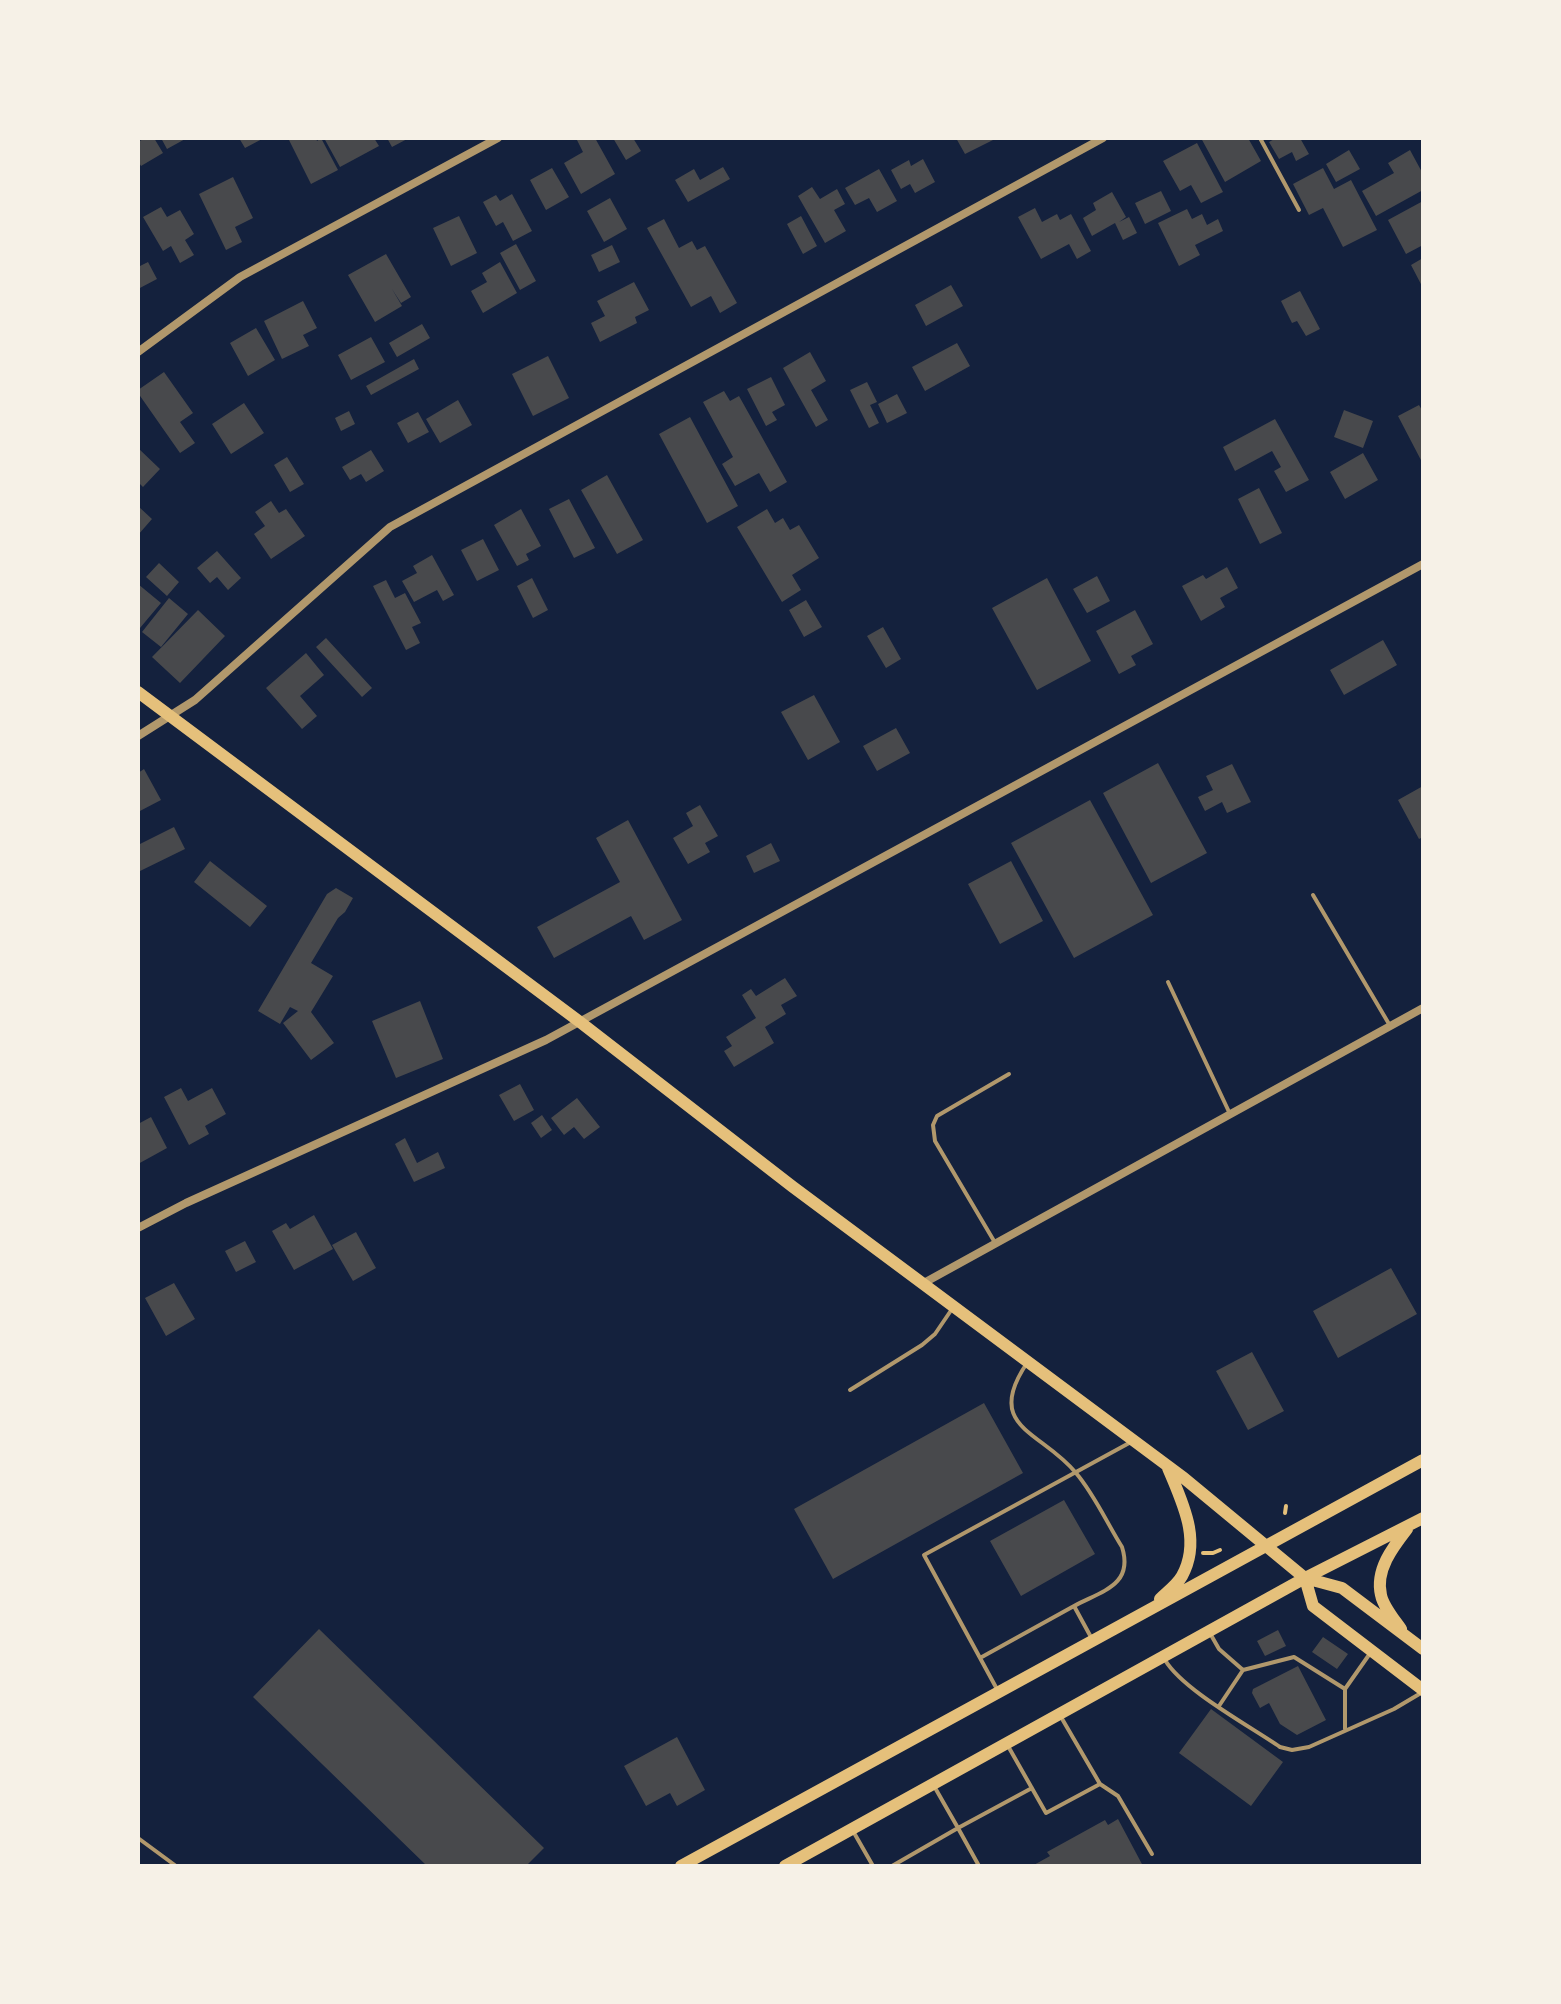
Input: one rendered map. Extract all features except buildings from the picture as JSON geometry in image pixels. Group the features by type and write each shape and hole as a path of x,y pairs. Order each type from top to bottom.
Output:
{"main road":[{"path":"138,692 580,1022 922,1284 1167,1465 1305,1578 1342,1588 1423,1649"},
{"path":"681,1866 1423,1460"},
{"path":"1147,1611 1181,1578 1191,1552 1187,1514 1167,1465"},
{"path":"785,1866 1305,1578 1423,1518"},
{"path":"1404,1635 1381,1597 1380,1576 1390,1551 1410,1524"},
{"path":"1305,1578 1313,1606 1423,1691"}],"street":[{"path":"138,352 240,277 498,138"},
{"path":"138,736 195,700 390,527 1103,138"},
{"path":"138,1228 186,1203 546,1040 1423,564"},
{"path":"922,1284 1423,1008"}],"lane":[{"path":"1260,138 1299,210"},
{"path":"1313,895 1390,1026"},
{"path":"1168,982 1230,1114"},
{"path":"995,1243 935,1141 933,1125 937,1116 1009,1074"},
{"path":"850,1390 922,1345 935,1334 953,1307"},
{"path":"980,1658 1117,1583 1125,1568 1122,1547 1076,1472 1021,1425 1012,1413 1009,1402 1011,1391 1027,1362"},
{"path":"998,1692 924,1555 1133,1441"},
{"path":"1074,1606 1093,1641"},
{"path":"1209,1632 1219,1649 1243,1670"},
{"path":"1345,1729 1345,1689 1371,1651"},
{"path":"1164,1657 1173,1673 1280,1747 1292,1750 1309,1747 1394,1709 1423,1691"},
{"path":"1219,1706 1243,1670 1294,1657 1345,1689"},
{"path":"1060,1715 1100,1784 1118,1796 1152,1854"},
{"path":"1007,1744 1046,1813 1100,1784"},
{"path":"933,1784 979,1866"},
{"path":"892,1866 1032,1788"},
{"path":"852,1829 873,1866"},
{"path":"138,1838 176,1866"}],"path":[{"path":"1285,1513 1286,1506"},
{"path":"1199,1552 1220,1550"}]}
